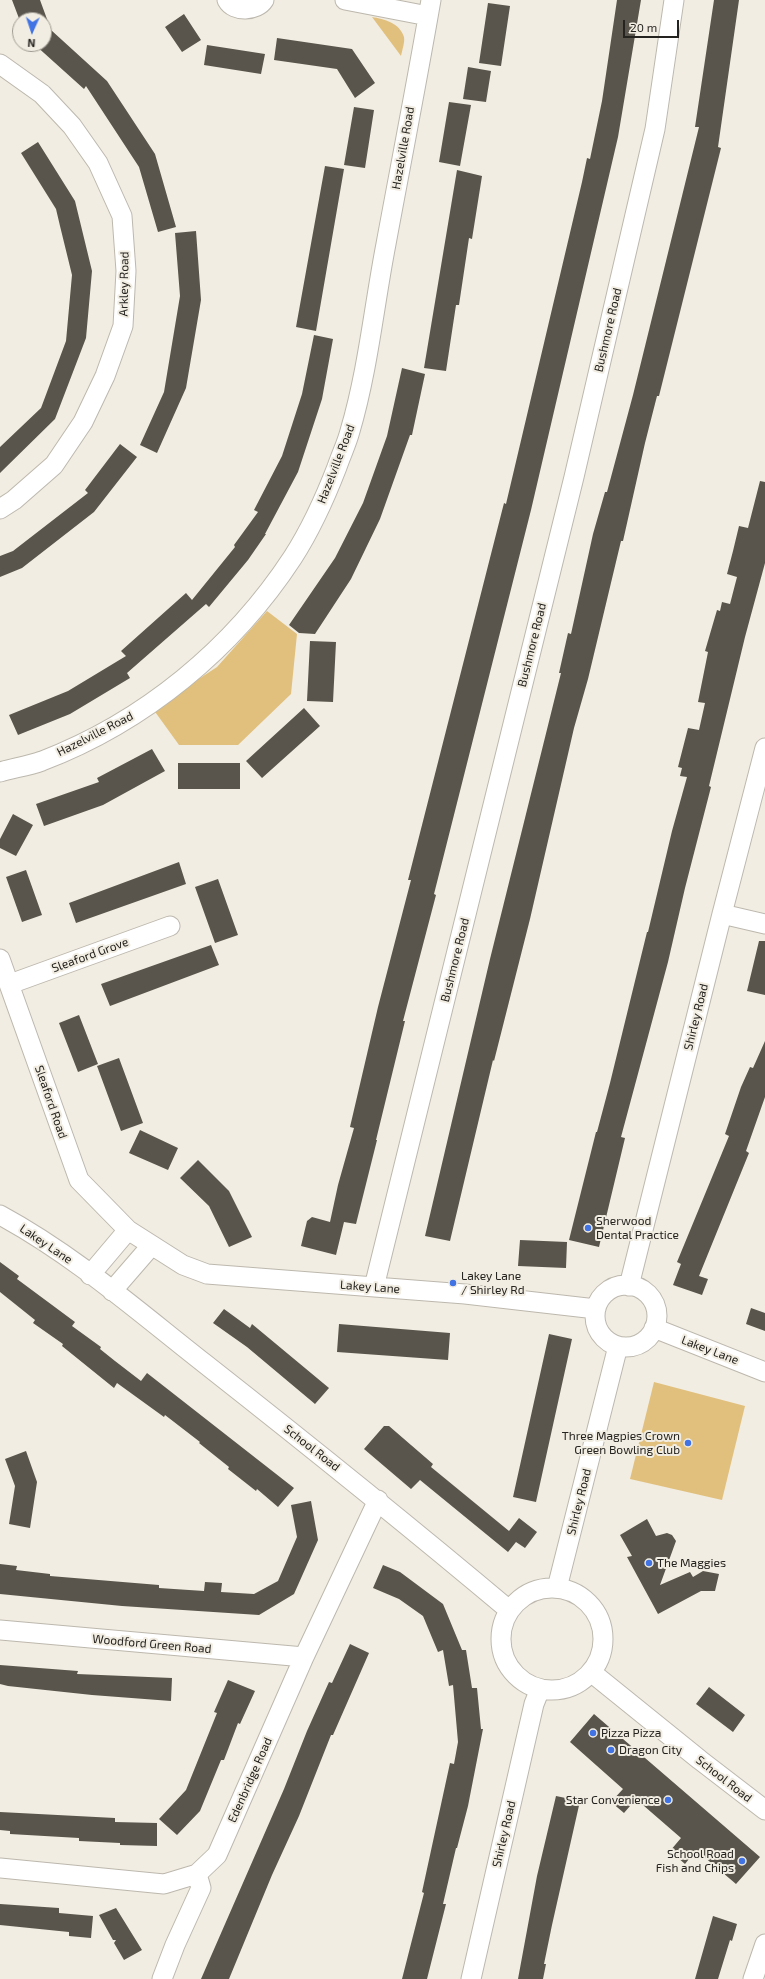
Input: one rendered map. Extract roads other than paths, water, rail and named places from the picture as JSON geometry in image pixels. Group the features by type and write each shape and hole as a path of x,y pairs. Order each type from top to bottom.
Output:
{"street":[{"path":"227,0 228,3 239,8 251,9 262,4 264,0"},
{"path":"345,0 430,8"},
{"name":"Bushmore Road","path":"374,1287 576,470 655,129 674,0"},
{"name":"Hazelville Road","path":"0,772 39,762 72,748 126,720 150,704 207,659 260,602 294,556 327,493 350,433 364,377 375,304 430,8"},
{"name":"Arkley Road","path":"0,64 42,94 72,126 98,163 122,216 126,271 123,326 105,376 83,422 54,465 14,500 0,509"},
{"name":"Shirley Road","path":"629,1286 765,748"},
{"path":"722,914 765,924"},
{"name":"Sleaford Grove","path":"10,984 170,926"},
{"name":"Sleaford Road","path":"0,959 79,1180 128,1230"},
{"name":"Lakey Lane","path":"0,1215 18,1225 90,1274 112,1291"},
{"path":"90,1274 128,1230"},
{"name":"Lakey Lane","path":"128,1230 183,1265 206,1274 465,1294 596,1309"},
{"path":"112,1291 152,1246"},
{"path":"629,1286 646,1294 652,1301 656,1310 654,1328 650,1336 635,1346 618,1346 602,1336 597,1328 596,1309 602,1298 612,1289 629,1286"},
{"name":"School Road","path":"112,1291 378,1500 510,1610"},
{"name":"Lakey Lane","path":"654,1328 765,1372"},
{"name":"Shirley Road","path":"557,1588 618,1346"},
{"name":"Edenbridge Road","path":"0,1868 164,1884 197,1874 217,1855 304,1657 378,1500"},
{"path":"557,1588 581,1597 591,1607 599,1620 602,1635 602,1646 598,1660 591,1672 578,1683 569,1687 552,1690 540,1689 516,1676 508,1665 501,1650 501,1632 510,1610 520,1599 537,1590 557,1588"},
{"name":"Woodford Green Road","path":"0,1630 304,1657"},
{"name":"School Road","path":"591,1672 700,1760 765,1810"},
{"name":"Shirley Road","path":"471,1979 534,1704 540,1689"},
{"path":"162,1979 175,1945 201,1888 197,1874"},
{"path":"753,1979 765,1944"}],"place":[{"name":"Sherwood Dental Practice","path":"588,1228"},
{"name":"Lakey Lane / Shirley Rd","path":"453,1283"},
{"name":"Three Magpies Crown Green Bowling Club","path":"688,1443"},
{"name":"The Maggies","path":"649,1563"},
{"name":"Pizza Pizza","path":"593,1733"},
{"name":"Dragon City","path":"611,1750"},
{"name":"Star Convenience","path":"668,1800"},
{"name":"School Road Fish and Chips","path":"742,1861"}]}
